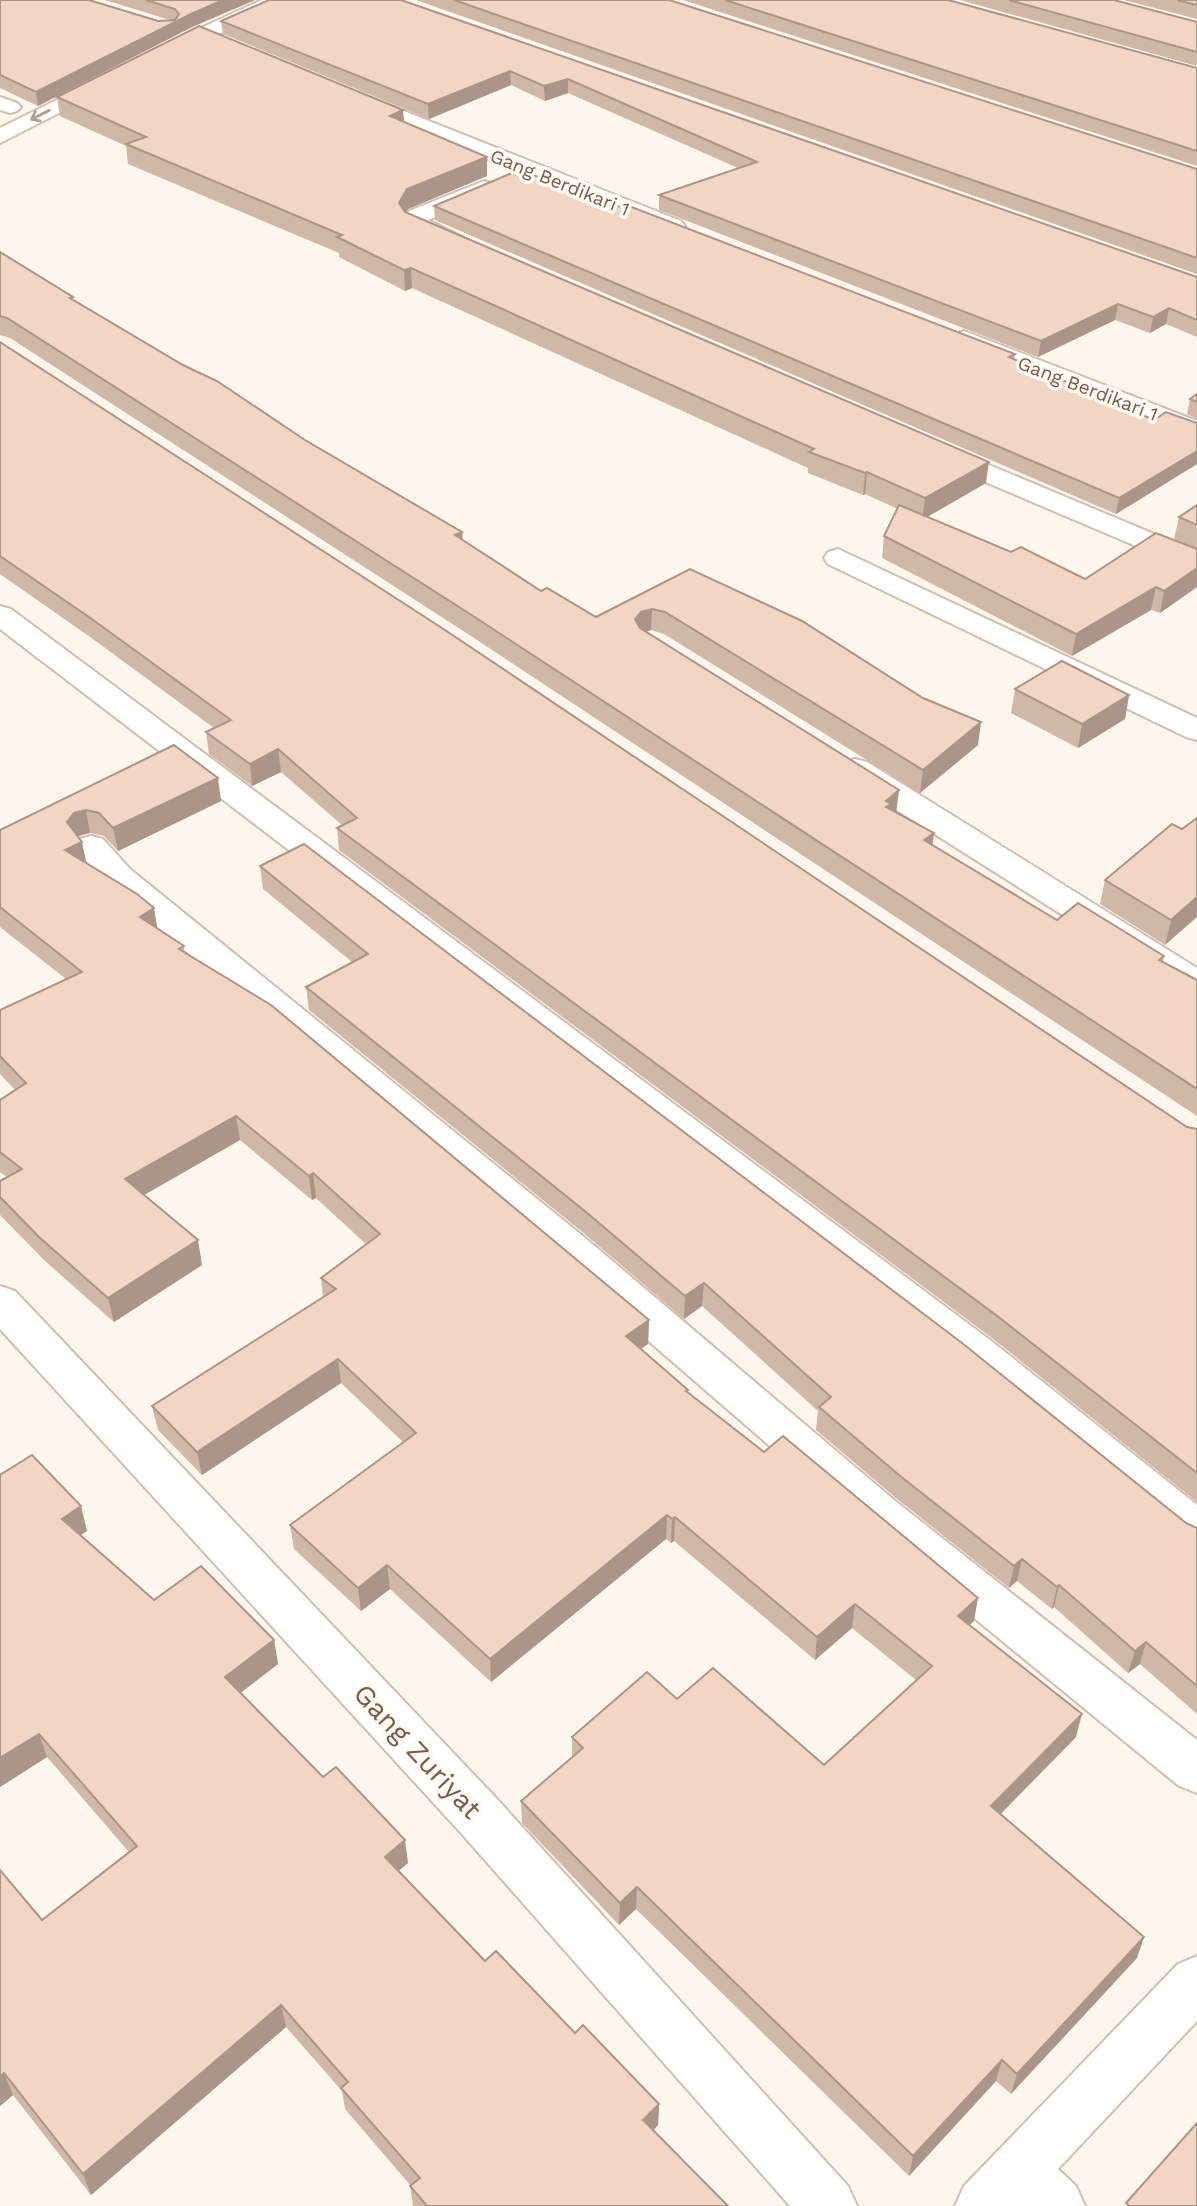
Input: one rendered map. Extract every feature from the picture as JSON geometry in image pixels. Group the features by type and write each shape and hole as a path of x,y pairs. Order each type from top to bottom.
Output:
{"street":[{"path":"146,61 231,0"},
{"path":"197,25 278,0"},
{"path":"197,25 225,44"},
{"path":"0,137 122,73"},
{"name":"Gang Berdikari 1","path":"339,91 528,170 695,235"},
{"path":"479,253 415,224 417,216 528,170"},
{"name":"Gang Berdikari 1","path":"940,330 1197,430"},
{"path":"914,441 1197,563"},
{"path":"838,558 1197,730"},
{"path":"0,615 975,1352 1197,1531"},
{"path":"824,749 1197,984"},
{"path":"92,846 118,877 569,1248 878,1513 1197,1770"},
{"name":"Gang Zuriyat","path":"0,1302 479,1816 828,2206"},
{"path":"1020,2194 1197,1982"}],"building":[{"path":"0,0 89,0 158,21 175,20 179,14 175,9 146,0 223,0 36,92 0,75"},
{"path":"269,0 401,0 1197,277 1197,320 1169,308 1153,317 1118,304 1041,341 659,195 757,162 568,79 544,86 510,71 428,104 221,21"},
{"path":"454,0 669,0 1197,169 1197,258"},
{"path":"725,0 948,0 1197,68 1197,151"},
{"path":"1009,0 1114,0 1197,22 1197,52"},
{"path":"1177,0 1197,0 1197,5"},
{"path":"199,26 403,110 390,116 487,157 407,189 399,203 405,212 989,462 925,498 867,472 809,452 814,449 411,268 404,270 337,237 342,235 126,144 146,137 57,97"},
{"path":"512,173 519,176 528,173 623,208 629,206 1015,354 1009,357 1154,420 1166,412 1197,423 1197,451 1119,498 434,206"},
{"path":"0,252 73,297 70,298 183,365 217,381 305,440 462,532 455,535 541,591 547,588 596,617 690,569 802,621 923,698 981,722 923,770 665,612 652,609 641,612 635,619 640,628 899,790 886,801 891,804 886,807 934,833 924,840 1057,920 1078,903 1164,956 1159,960 1197,980 1197,1089 470,614 0,316"},
{"path":"0,342 445,630 1187,1127 1197,1129 1197,1473 996,1315 337,828 357,818 278,749 250,764 206,732 231,720 0,556"},
{"path":"899,505 1011,552 1021,547 1085,579 1156,533 1197,549 1197,568 1164,591 1156,587 1076,634 884,536"},
{"path":"1197,505 1197,525 1179,517"},
{"path":"1062,661 1129,695 1082,724 1015,689"},
{"path":"174,745 218,778 113,828 99,813 86,810 74,813 67,822 82,842 65,850 137,894 154,908 140,917 184,946 179,949 271,1005 649,1320 626,1336 688,1390 686,1391 764,1452 783,1436 978,1598 958,1616 1082,1714 991,1806 1144,1937 1017,2074 1002,2060 913,2156 637,1887 620,1903 521,1801 583,1748 572,1737 647,1672 677,1699 713,1668 824,1765 932,1666 855,1604 817,1637 675,1517 672,1519 667,1515 490,1659 387,1565 358,1588 290,1525 416,1433 338,1359 197,1452 152,1406 336,1289 321,1278 380,1234 313,1173 309,1176 236,1116 125,1179 198,1240 108,1298 39,1237 0,1197 0,1181 22,1169 0,1152 0,1100 26,1083 0,1056 0,1010 82,972 0,907 0,830"},
{"path":"1197,818 1197,897 1171,920 1105,880 1172,824 1182,829"},
{"path":"304,844 962,1343 1186,1523 1197,1528 1197,1686 1146,1642 1135,1651 1059,1585 1057,1587 1022,1559 1014,1566 899,1475 819,1407 831,1397 704,1283 685,1296 586,1212 306,987 368,954 260,866"},
{"path":"32,1455 81,1506 62,1519 154,1600 201,1566 274,1640 225,1677 323,1777 336,1767 405,1840 385,1857 485,1961 496,1951 575,2033 583,2025 659,2104 643,2120 728,2206 427,2206 410,2186 420,2178 341,2088 348,2082 281,2005 83,2174 4,2073 0,2077 0,1870 42,1920 137,1846 39,1734 0,1758 0,1475"},
{"path":"1197,2123 1197,2206 1129,2206 1126,2203"}]}
